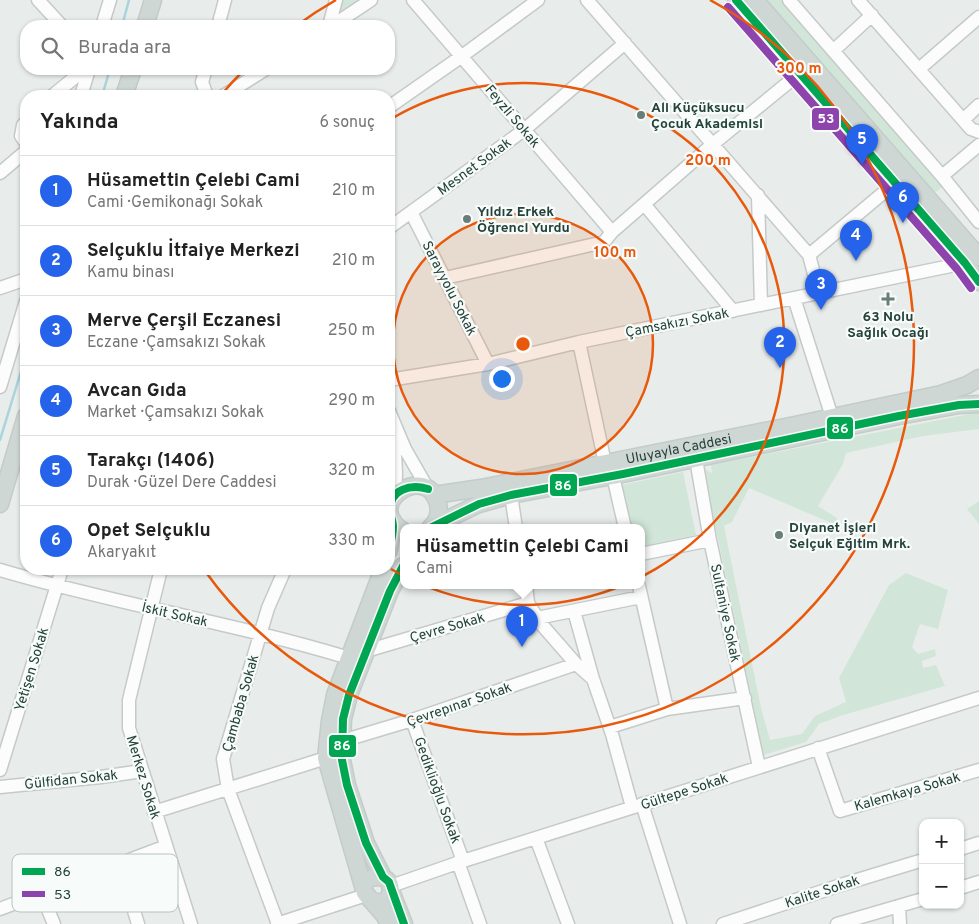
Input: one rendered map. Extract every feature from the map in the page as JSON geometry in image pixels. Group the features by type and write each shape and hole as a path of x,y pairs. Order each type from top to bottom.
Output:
{"main road":[{"path":"147,20 153,0"},
{"path":"736,0 895,183 972,260"},
{"path":"755,0 972,260 979,282"},
{"path":"126,90 131,75"},
{"name":"Uluyayla Caddesi","path":"437,524 479,504 511,494 832,417 941,394 979,378"},
{"name":"Uluyayla Caddesi","path":"395,496 406,487 413,485 431,492 481,488 609,469 696,459 917,413 959,405 979,404"},
{"path":"0,504 20,449"},
{"path":"431,492 438,502 439,510 437,519 433,524"},
{"path":"400,572 390,591 349,695 343,719 342,760 347,785 366,843 388,885 404,924"},
{"path":"381,575 335,695 326,758 367,895 389,924"},
{"path":"371,878 388,885 387,899 384,901 375,902 367,895 366,884 371,878"}],"street":[{"path":"38,0 56,20"},
{"path":"104,20 110,0"},
{"path":"220,20 225,0"},
{"path":"331,20 336,0"},
{"path":"339,20 371,0"},
{"name":"Feyzli Sokak","path":"413,0 612,232"},
{"path":"395,103 538,0"},
{"path":"587,0 809,255 819,293"},
{"path":"790,0 942,176 979,222"},
{"path":"862,1 971,129 979,132"},
{"path":"833,51 872,15"},
{"path":"919,69 979,17"},
{"name":"Mesnet Sokak","path":"395,224 524,130 625,43"},
{"path":"445,278 604,242 612,232 713,144 800,73"},
{"path":"59,90 78,75"},
{"path":"83,90 87,75"},
{"path":"204,75 202,82 204,90"},
{"path":"233,90 257,75"},
{"path":"963,120 979,105"},
{"path":"942,176 979,145"},
{"path":"0,173 20,156"},
{"path":"809,255 895,183"},
{"path":"758,196 761,305"},
{"path":"644,204 733,311"},
{"name":"Sarayyolu Sokak","path":"411,212 488,364"},
{"name":"Çamsakızı Sokak","path":"395,379 488,364 579,342 972,260"},
{"path":"0,288 20,281"},
{"path":"794,298 832,417"},
{"path":"0,387 20,321"},
{"path":"579,342 624,524"},
{"path":"395,426 416,469 431,492"},
{"path":"395,449 395,480"},
{"name":"Sultaniye Sokak","path":"696,459 710,540 759,767"},
{"path":"511,494 515,524"},
{"path":"645,553 710,540"},
{"name":"İskit Sokak","path":"0,570 57,587 304,644 349,658"},
{"name":"Yetişen Sokak","path":"0,770 60,575"},
{"name":"Merkez Sokak","path":"159,575 129,700 129,728 169,854"},
{"name":"Çambaba Sokak","path":"277,924 228,788 223,758 268,608 282,575"},
{"path":"526,589 528,603 542,625 576,664 593,679"},
{"path":"537,618 574,611 640,592 668,710"},
{"name":"Çevre Sokak","path":"366,651 528,603"},
{"path":"574,611 593,679 680,924"},
{"name":"Çevrepınar Sokak","path":"342,740 412,720 576,664"},
{"path":"610,727 668,710 745,698"},
{"name":"Gültepe Sokak","path":"388,885 979,698"},
{"name":"Gediklioğlu Sokak","path":"412,720 461,862 480,924"},
{"name":"Kalemkaya Sokak","path":"818,748 840,811 979,770"},
{"path":"154,812 326,758"},
{"name":"Gülfidan Sokak","path":"0,787 142,771"},
{"path":"536,838 568,924"},
{"path":"964,848 979,843"},
{"path":"146,854 166,846"},
{"name":"Kalite Sokak","path":"723,924 919,861"},
{"path":"964,887 979,882"},
{"name":"Merkez Sokak","path":"178,883 191,924"},
{"path":"277,924 298,921 367,895"},
{"path":"837,924 919,900"},
{"path":"0,909 12,904"},
{"path":"899,906 900,924"},
{"path":"49,912 54,924"},
{"path":"134,912 138,924"}],"green space":[{"path":"343,0 360,0 339,16"},
{"path":"764,0 781,0 942,187 936,192 920,183"},
{"path":"979,413 979,429 923,436 846,453 843,464 818,506 837,518 836,525 749,488 732,522 724,526 761,708 770,740 802,734 815,716 846,702 839,678 889,585 906,573 948,590 938,629 920,624 912,647 918,654 935,649 936,656 922,661 923,668 936,665 945,686 843,715 819,724 806,742 764,755 703,468 712,473 711,465"},
{"path":"683,472 696,535 645,546 645,524 630,524 622,485"},
{"path":"979,501 979,524 967,509"}],"waterway":[{"path":"124,20 129,0"},
{"path":"104,90 108,75"},
{"path":"0,440 20,375"}],"transit line":[{"name":"86","path":"736,0 965,263 979,282"},
{"name":"53","path":"728,7 957,269 971,288"},
{"name":"86","path":"438,524 479,504 511,495 623,474 899,416 959,405 979,404"},
{"name":"86","path":"395,496 408,488 428,489"},
{"name":"86","path":"400,572 390,591 349,695 343,719 342,760 347,785 366,843 383,877 389,882 404,924"}],"place":[{"name":"Ali Küçüksucu Çocuk Akademisi","path":"641,115"},
{"name":"Tarakçı (1406)","path":"862,165"},
{"name":"Yıldız Erkek Öğrenci Yurdu","path":"467,219"},
{"name":"Opet Selçuklu","path":"903,223"},
{"name":"Avcan Gıda","path":"856,261"},
{"name":"63 Nolu Sağlık Ocağı","path":"888,299"},
{"name":"Merve Çerşil Eczanesi","path":"821,310"},
{"name":"Selçuklu İtfaiye Merkezi","path":"780,368"},
{"name":"Diyanet İşleri Selçuk Eğitim Mrk.","path":"779,535"},
{"name":"Hüsamettin Çelebi Cami","path":"522,647"}]}
